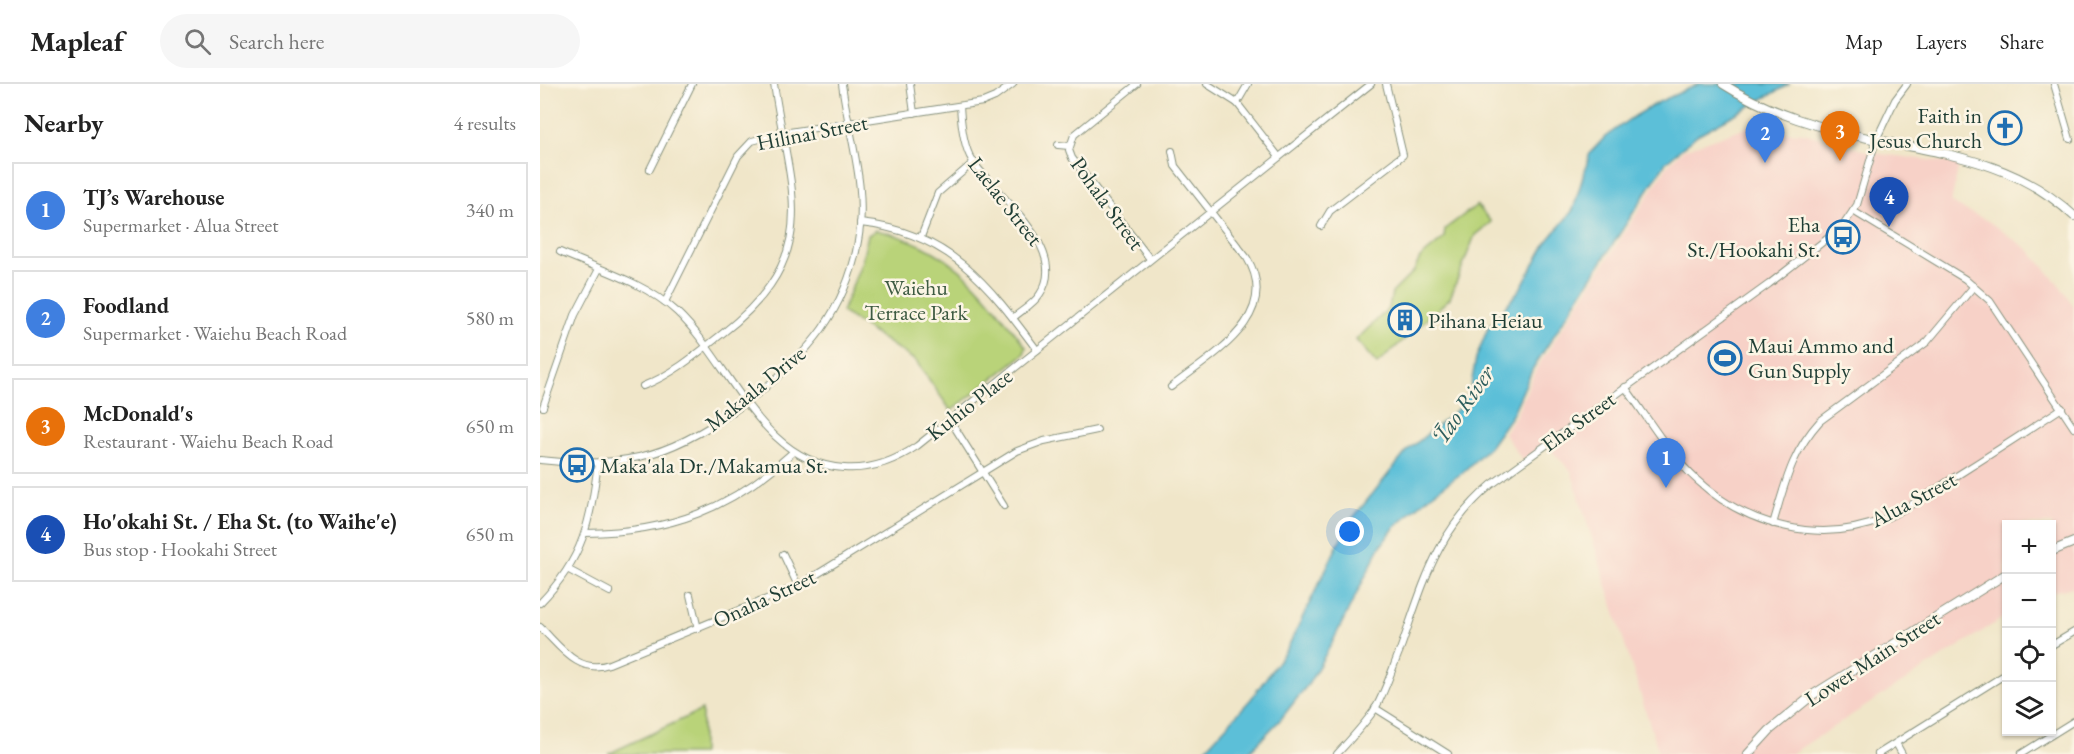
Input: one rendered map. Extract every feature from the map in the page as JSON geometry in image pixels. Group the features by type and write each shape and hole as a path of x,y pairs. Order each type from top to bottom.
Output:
{"street":[{"path":"650,169 692,84"},
{"path":"643,386 682,365 742,319 765,295 788,252 795,204 774,84"},
{"name":"Makaala Drive","path":"540,460 598,463 640,457 668,449 717,423 747,400 791,364 822,328 845,286 853,264 860,223 861,193 842,84"},
{"path":"910,84 914,113"},
{"name":"Hilinai Street","path":"665,302 740,152 756,139 989,100 1012,84"},
{"name":"Pohala Street","path":"1137,84 1074,135 1069,146 1072,158 1149,259"},
{"path":"1207,84 1237,103 1279,157"},
{"path":"1237,103 1248,84"},
{"name":"Kuhio Place","path":"560,252 665,302 688,323 774,436 794,452 814,462 837,468 873,466 907,453 1371,84"},
{"path":"1321,226 1330,211 1402,155 1386,84"},
{"path":"1723,84 1765,106 1815,125 1876,140 1956,154 1988,164 2040,188 2074,216"},
{"name":"Eha Street","path":"1337,754 1375,708 1389,680 1430,565 1452,525 1491,485 1824,243 1842,227 1865,186 1876,140 1895,100 1907,84"},
{"path":"2054,84 2070,139"},
{"name":"Laelae Street","path":"960,106 968,151 974,162 1038,240 1047,258 1047,278 1042,292 1013,318"},
{"name":"Pohala Street","path":"1058,145 1069,146"},
{"path":"1171,387 1240,330 1252,314 1256,302 1257,282 1251,264 1175,166 1172,152"},
{"path":"921,237 940,189 974,162"},
{"path":"1853,211 1974,286 2003,316 2074,428"},
{"path":"860,223 886,226 921,237 955,256 971,269 1037,350"},
{"path":"543,407 572,322 599,269"},
{"path":"1773,524 1789,470 1806,436 1820,421 1927,342 1974,286"},
{"name":"Alua Street","path":"1625,387 1695,479 1734,509 1773,524 1808,531 1837,530 1884,519 2062,408"},
{"path":"950,420 1004,506"},
{"name":"Onaha Street","path":"540,627 574,660 593,667 609,664 798,586 981,470 1030,446 1097,430"},
{"path":"586,533 619,533 683,520 742,493 794,452"},
{"path":"540,603 569,570 586,533 598,463"},
{"path":"2056,549 2074,542"},
{"path":"783,554 798,586"},
{"path":"569,570 610,592"},
{"name":"Lower Main Street","path":"1748,754 1770,730 1799,705 2002,577"},
{"path":"690,595 698,629"},
{"path":"2056,643 2074,632"},
{"path":"1878,754 2002,677"},
{"path":"1375,708 1448,754"},
{"path":"2021,754 2074,721"},
{"path":"1896,743 1902,754"}],"shaded area":[{"path":"1757,123 1782,132 1803,133 1873,153 1959,164 1951,203 1988,221 2029,250 2061,287 2074,307 2074,587 2056,591 2056,520 2002,520 2002,619 1791,754 1659,754 1571,471 1546,445 1523,461 1504,433 1516,415 1536,369 1668,165 1683,150"}],"green space":[{"path":"1477,205 1491,222 1475,235 1450,298 1377,364 1356,340 1389,308 1392,293 1414,271 1420,258 1444,238 1445,229"},
{"name":"Waiehu Terrace Park","path":"876,230 926,247 946,259 979,288 1026,347 1024,354 951,411 916,361 842,312 862,261 868,235"},
{"path":"702,710 702,754 608,754"}],"water":[{"name":"ʻĪao River","path":"1699,84 1790,84 1697,135 1666,162 1533,368 1512,415 1490,446 1462,473 1431,495 1394,528 1380,547 1332,643 1309,683 1280,720 1247,754 1201,754 1251,699 1287,649 1348,524 1408,450 1460,407 1470,391 1476,358 1488,328 1520,289 1546,243 1573,210 1590,153 1605,137 1630,119 1659,102"}],"place":[{"name":"Faith in Jesus Church","path":"2005,128"},
{"name":"McDonald's","path":"1840,161"},
{"name":"Foodland","path":"1765,163"},
{"name":"Ho'okahi St. / Eha St. (to Waihe'e)","path":"1889,227"},
{"name":"Eha St./Hookahi St.","path":"1843,237"},
{"name":"Pihana Heiau","path":"1405,320"},
{"name":"Maui Ammo and Gun Supply","path":"1725,358"},
{"name":"Maka'ala Dr./Makamua St.","path":"577,465"},
{"name":"TJ’s Warehouse","path":"1666,488"}]}
